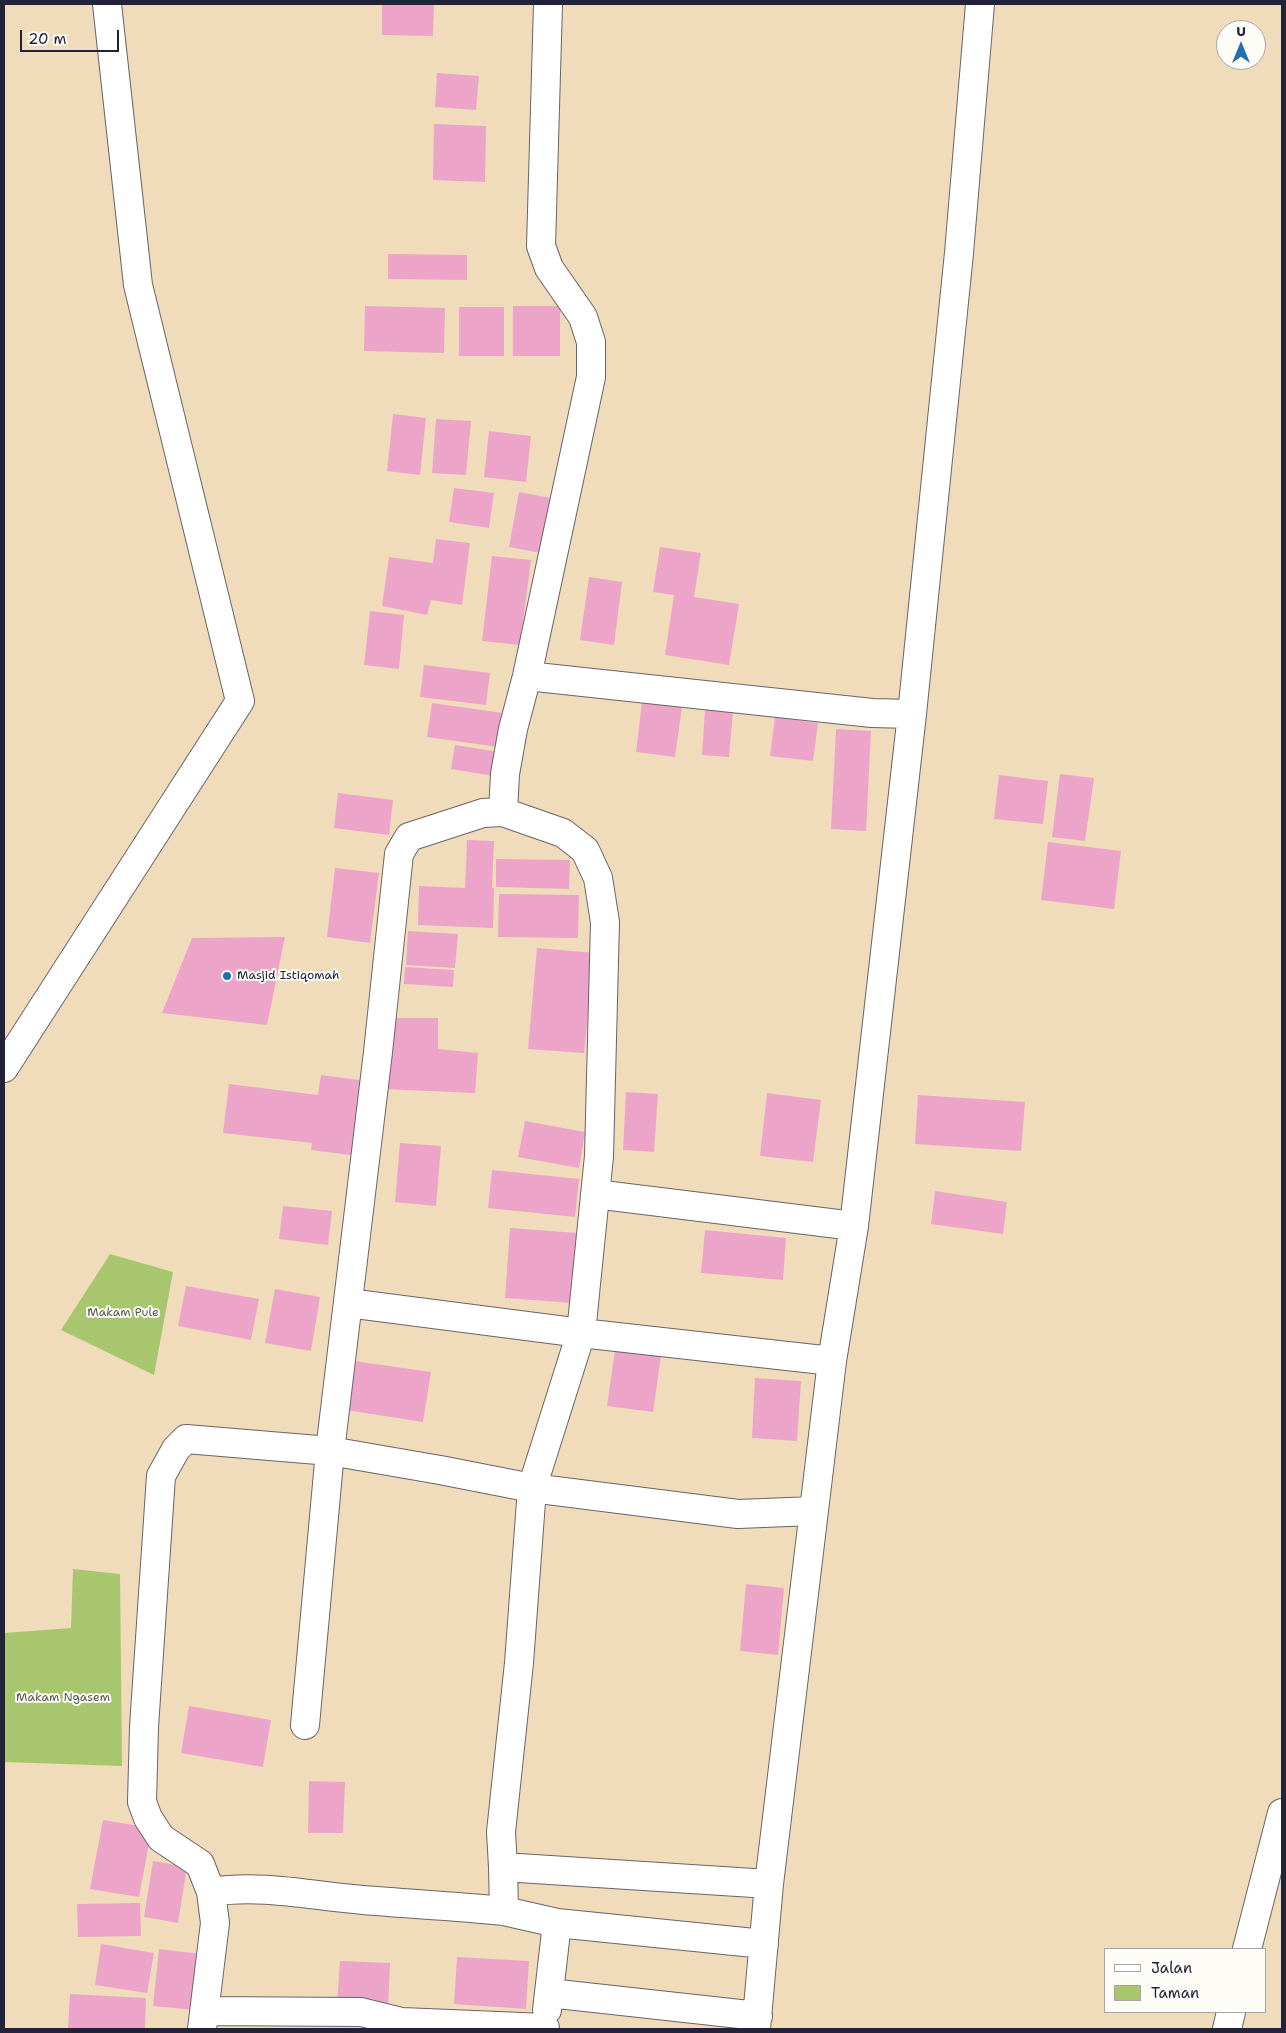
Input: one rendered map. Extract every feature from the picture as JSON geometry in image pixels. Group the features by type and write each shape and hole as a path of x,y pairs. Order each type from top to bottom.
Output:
{"street":[{"path":"4,1068 240,701 138,285 107,4"},
{"path":"503,812 505,774 513,729 527,676 591,377 591,342 583,317 549,268 541,246 548,4"},
{"path":"549,1993 757,2022 769,1884 832,1361 854,1226 912,714 958,253 980,4"},
{"path":"527,676 872,712 912,714"},
{"path":"306,1725 330,1452 378,1052 399,854 409,837 456,820 503,812 563,833 585,850 598,878 605,922 600,1156 581,1332 532,1488 519,1663 502,1832 504,1911"},
{"path":"595,1194 854,1226"},
{"path":"348,1303 832,1361"},
{"path":"557,1923 545,2029 402,2022 361,2012 204,2020 215,1923 211,1892 200,1864 161,1838 148,1818 142,1802 144,1727 161,1476 176,1449 186,1439 330,1452 440,1470 532,1488 738,1514 814,1511"},
{"path":"1247,1948 1282,1813"},
{"path":"502,1867 769,1884"},
{"path":"211,1892 272,1890 362,1900 504,1911 557,1923 764,1944"},
{"path":"1227,2029 1231,2013"}],"green space":[{"name":"Makam Pule","path":"110,1254 173,1272 154,1375 61,1330"},
{"name":"Makam Ngasem","path":"73,1569 120,1574 122,1766 4,1762 4,1633 71,1628"}],"building":[{"path":"382,4 434,4 433,36 382,35"},
{"path":"437,73 479,76 476,110 435,107"},
{"path":"434,124 486,126 485,182 433,180"},
{"path":"388,254 467,255 467,280 388,279"},
{"path":"365,306 445,308 444,353 364,351"},
{"path":"513,306 560,306 560,356 513,356"},
{"path":"459,307 504,307 504,356 459,356"},
{"path":"393,414 426,418 420,475 387,471"},
{"path":"436,419 471,421 466,475 432,473"},
{"path":"489,431 531,436 526,482 484,477"},
{"path":"454,488 494,493 489,528 449,522"},
{"path":"519,492 551,498 541,553 509,547"},
{"path":"436,539 470,543 462,605 431,600 427,615 382,606 389,557 433,563"},
{"path":"660,547 701,553 694,597 739,604 729,665 665,655 674,595 653,592"},
{"path":"492,556 531,560 520,645 482,641"},
{"path":"589,577 622,582 614,645 580,640"},
{"path":"370,611 404,615 399,669 364,665"},
{"path":"424,665 490,673 486,705 420,697"},
{"path":"642,702 682,707 675,757 636,752"},
{"path":"432,703 510,714 505,748 427,737"},
{"path":"705,709 733,711 729,757 702,755"},
{"path":"775,717 818,723 813,761 770,756"},
{"path":"836,729 871,731 866,831 831,829"},
{"path":"455,745 499,752 494,776 451,769"},
{"path":"1060,774 1094,778 1085,841 1052,837"},
{"path":"999,775 1048,781 1043,824 994,819"},
{"path":"338,793 393,800 389,835 334,828"},
{"path":"467,840 494,841 493,928 418,925 419,886 465,888"},
{"path":"1048,842 1121,851 1114,909 1041,900"},
{"path":"496,859 570,860 569,889 496,887"},
{"path":"335,868 379,873 370,943 327,937"},
{"path":"499,894 579,895 578,938 498,937"},
{"path":"408,931 458,934 455,968 406,965"},
{"name":"Masjid Istiqomah","path":"285,937 267,1025 162,1013 192,938"},
{"path":"537,948 594,953 584,1053 528,1049"},
{"path":"405,967 454,970 453,987 404,984"},
{"path":"393,1018 438,1018 438,1049 478,1053 475,1093 382,1089"},
{"path":"321,1075 367,1081 358,1156 311,1150 312,1143 223,1133 229,1084 318,1095"},
{"path":"626,1092 658,1094 654,1152 623,1150"},
{"path":"767,1093 821,1100 813,1162 760,1156"},
{"path":"918,1095 1025,1102 1021,1151 915,1144"},
{"path":"525,1121 585,1132 579,1168 518,1157"},
{"path":"400,1143 441,1146 436,1206 395,1202"},
{"path":"492,1170 579,1179 575,1217 488,1208"},
{"path":"935,1191 1007,1202 1003,1234 931,1224"},
{"path":"283,1206 332,1211 328,1245 279,1239"},
{"path":"510,1228 578,1233 573,1303 505,1298"},
{"path":"705,1230 786,1238 783,1280 701,1273"},
{"path":"186,1286 259,1299 251,1340 178,1326"},
{"path":"275,1289 320,1297 311,1351 265,1343"},
{"path":"615,1350 661,1356 653,1412 607,1406"},
{"path":"354,1361 431,1372 423,1422 346,1410"},
{"path":"755,1378 801,1381 797,1441 752,1438"},
{"path":"746,1584 784,1588 778,1655 740,1651"},
{"path":"189,1706 271,1720 263,1767 181,1753"},
{"path":"309,1781 345,1782 343,1833 308,1833"},
{"path":"103,1820 152,1828 139,1897 90,1889"},
{"path":"153,1861 187,1867 178,1923 144,1917"},
{"path":"140,1903 141,1936 78,1937 77,1904"},
{"path":"101,1944 154,1953 147,1993 95,1985"},
{"path":"159,1949 201,1954 195,2010 153,2006"},
{"path":"457,1957 529,1961 526,2009 454,2004"},
{"path":"340,1961 390,1963 388,2009 337,2006"},
{"path":"70,1994 146,1998 145,2029 68,2029"}],"place":[{"name":"Masjid Istiqomah","path":"227,976"}]}
